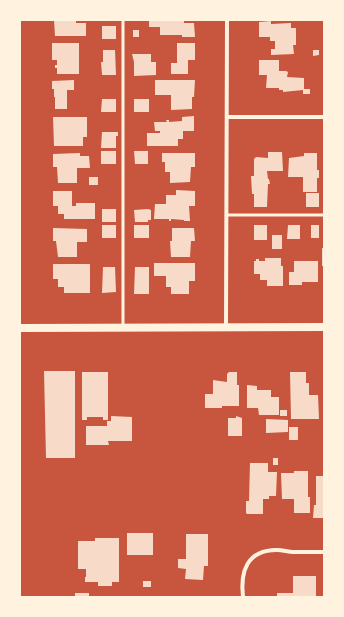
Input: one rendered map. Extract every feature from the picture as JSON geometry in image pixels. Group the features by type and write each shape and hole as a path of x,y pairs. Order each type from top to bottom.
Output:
{"main road":[{"path":"20,328 324,327"}],"street":[{"path":"226,328 227,20"},
{"path":"227,117 324,117"},
{"path":"243,597 243,572 249,561 259,554 269,551 324,552"}],"lane":[{"path":"123,20 123,327"},
{"path":"227,215 324,215"}],"building":[{"path":"54,20 76,20 76,23 86,23 86,36 55,36"},
{"path":"149,20 184,20 184,23 194,23 195,37 182,37 182,35 160,35 160,27 149,27"},
{"path":"271,21 271,24 291,23 291,28 296,28 296,45 293,45 294,54 271,55 271,49 275,49 275,41 270,41 270,37 259,37 259,22"},
{"path":"102,26 116,26 116,39 102,39"},
{"path":"133,30 139,30 139,37 133,37"},
{"path":"52,43 79,43 79,74 57,74 57,68 55,68 55,65 57,65 57,60 52,60"},
{"path":"177,43 195,43 195,60 188,60 188,74 171,74 171,63 177,63"},
{"path":"103,50 115,50 116,75 102,75 101,62 103,62"},
{"path":"313,50 319,50 319,55 313,56"},
{"path":"132,54 151,54 151,62 156,62 156,75 134,76 134,62"},
{"path":"259,60 279,60 279,71 288,72 287,77 304,78 304,89 310,89 310,94 303,94 303,90 283,92 283,90 279,90 279,88 266,88 267,75 259,75"},
{"path":"74,80 74,90 67,90 67,109 55,109 55,97 54,89 52,89 52,81"},
{"path":"155,80 195,80 194,97 192,97 192,109 171,110 171,95 155,95"},
{"path":"102,99 116,99 116,112 101,112"},
{"path":"134,99 149,99 149,112 134,112"},
{"path":"194,116 194,131 183,131 183,139 178,139 178,146 147,146 147,133 160,133 160,131 155,131 154,122 167,122 166,120 169,120 169,122 182,121 182,117"},
{"path":"53,117 87,117 87,137 83,137 83,146 54,146"},
{"path":"102,132 118,132 118,136 116,136 116,148 101,148"},
{"path":"101,151 116,151 116,164 101,164"},
{"path":"134,151 148,151 148,164 135,164"},
{"path":"268,152 282,152 283,171 267,171 270,184 268,184 267,207 254,207 254,194 252,194 251,176 254,176 254,159 256,157 268,158"},
{"path":"80,153 80,156 89,156 90,168 77,168 77,183 58,183 57,167 53,167 53,154"},
{"path":"162,153 195,153 195,167 191,167 190,182 170,183 170,172 165,172 165,162 162,162"},
{"path":"304,153 317,153 317,170 319,170 319,178 317,178 317,192 303,192 303,177 288,177 289,158 304,156"},
{"path":"89,177 98,177 98,185 89,185"},
{"path":"176,190 195,191 195,206 189,206 190,221 154,219 155,204 166,204 166,195 176,195"},
{"path":"53,191 72,191 72,206 76,206 76,203 95,203 95,219 64,219 64,214 58,214 58,206 53,206"},
{"path":"306,193 319,193 319,207 306,207"},
{"path":"102,209 116,209 116,222 102,222"},
{"path":"134,210 151,210 151,220 148,220 148,222 135,222"},
{"path":"102,225 116,225 116,238 102,238"},
{"path":"134,225 149,225 149,238 134,238"},
{"path":"254,225 267,225 267,240 254,240"},
{"path":"288,225 300,225 300,239 287,239"},
{"path":"311,225 319,225 319,238 311,238"},
{"path":"53,228 87,229 87,242 77,242 77,257 58,257 56,241 53,241"},
{"path":"172,228 194,228 195,241 191,241 190,257 171,257 170,241 172,241"},
{"path":"272,235 282,235 282,249 272,249"},
{"path":"322,248 324,248 324,266 322,266"},
{"path":"265,258 281,258 281,266 283,266 283,286 267,286 267,280 260,280 260,274 254,274 254,261 259,259 259,261 265,261"},
{"path":"294,261 318,261 318,282 302,282 302,285 289,285 289,272 294,272"},
{"path":"154,263 195,263 195,281 189,281 189,294 171,294 171,287 166,287 166,276 154,276"},
{"path":"53,264 90,264 90,293 64,293 64,287 58,287 58,279 53,279"},
{"path":"103,267 115,267 116,292 102,293"},
{"path":"135,267 149,267 149,294 134,294"},
{"path":"44,371 75,371 75,458 46,458"},
{"path":"82,372 108,372 108,420 103,420 103,417 87,417 87,420 82,420"},
{"path":"229,372 237,372 237,385 239,385 239,406 205,408 205,394 213,394 213,380 227,382 227,374"},
{"path":"290,372 306,372 306,383 309,383 309,395 318,395 319,419 291,419"},
{"path":"247,385 257,386 257,390 271,390 271,397 279,397 279,415 259,415 258,408 247,408"},
{"path":"280,410 287,410 287,416 280,416"},
{"path":"111,416 132,417 132,441 108,441 109,445 86,445 86,426 107,426 107,421 111,421"},
{"path":"236,416 242,418 242,436 228,436 228,418 236,418"},
{"path":"266,419 288,420 288,432 266,433"},
{"path":"289,427 298,427 298,440 289,440"},
{"path":"273,458 278,458 278,465 273,465"},
{"path":"250,463 268,463 268,472 277,472 276,496 269,496 269,499 263,499 263,514 246,513 246,501 249,501"},
{"path":"294,471 308,471 308,497 310,497 310,513 294,513 294,499 282,499 281,473 294,473"},
{"path":"316,476 324,476 324,518 313,518 314,505 316,505"},
{"path":"127,533 153,533 153,555 127,555"},
{"path":"186,534 208,534 208,566 204,566 203,580 185,579 186,569 178,568 178,559 186,559"},
{"path":"95,538 119,538 119,582 112,582 112,586 98,586 98,582 85,582 86,569 78,569 78,541 95,541"},
{"path":"293,576 316,576 316,597 277,597 277,593 293,593"},
{"path":"143,581 151,581 151,587 143,587"},
{"path":"75,593 89,593 89,597 75,597"}]}
